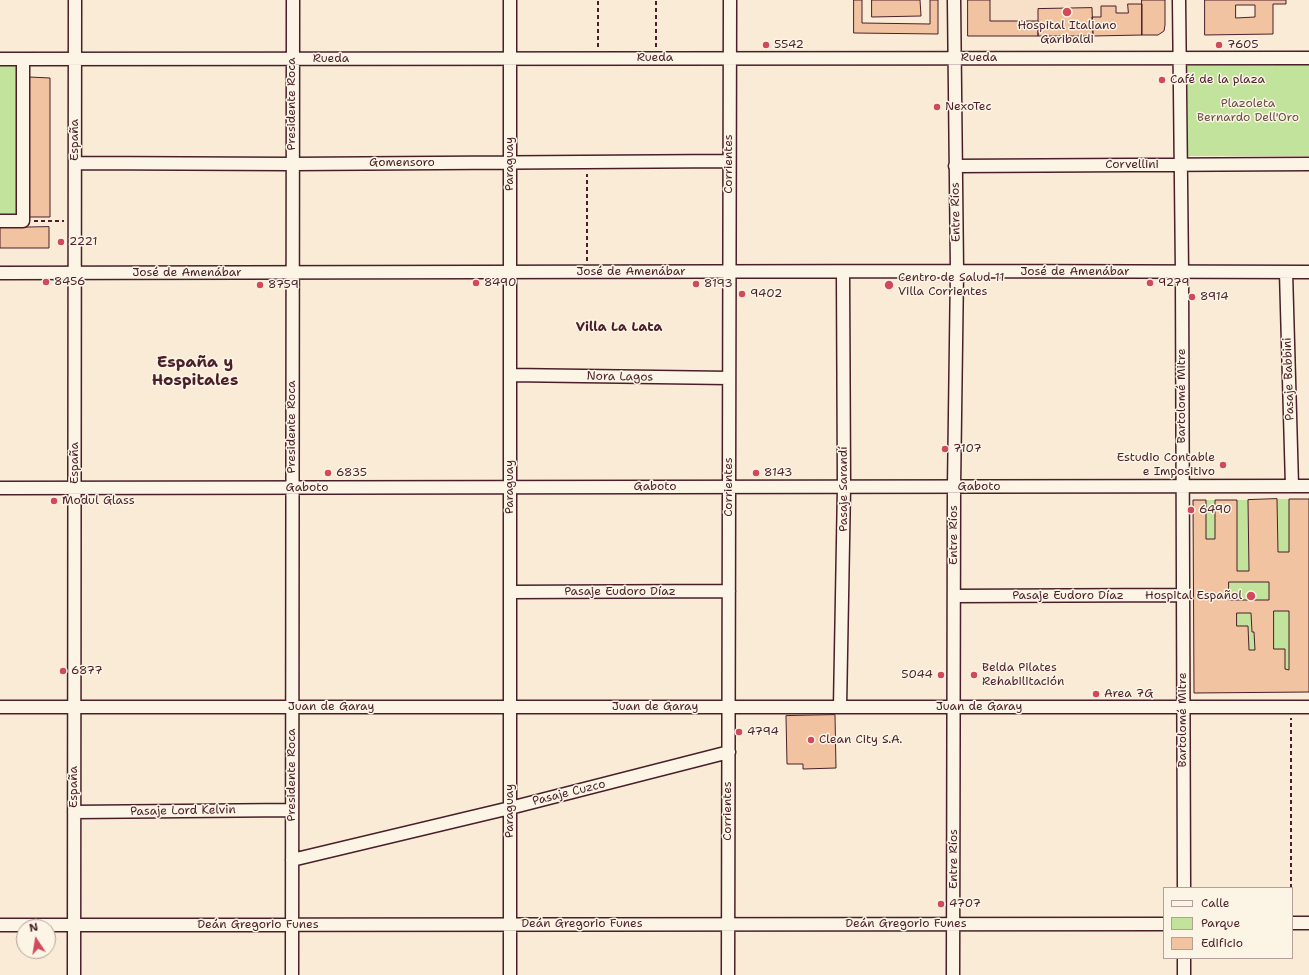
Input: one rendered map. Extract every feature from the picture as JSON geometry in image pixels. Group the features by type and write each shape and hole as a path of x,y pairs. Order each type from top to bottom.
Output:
{"street":[{"name":"España","path":"74,975 75,0"},
{"name":"Presidente Roca","path":"292,975 293,0"},
{"name":"Paraguay","path":"510,0 510,975"},
{"name":"Corrientes","path":"728,975 730,0"},
{"name":"Entre Ríos","path":"953,975 956,271 954,0"},
{"name":"Bartolomé Mitre","path":"1179,0 1178,58 1182,272 1184,887"},
{"name":"Rueda","path":"0,59 1309,58"},
{"path":"0,221 23,222 23,59"},
{"name":"Gomensoro","path":"75,163 292,164 729,161"},
{"name":"Corvellini","path":"955,166 1309,164"},
{"name":"José de Amenábar","path":"0,274 956,271 1309,272"},
{"name":"Pasaje Sarandí","path":"840,707 844,487 843,272"},
{"name":"Pasaje Babbini","path":"1286,272 1292,486"},
{"name":"Nora Lagos","path":"510,375 729,378"},
{"name":"Gaboto","path":"0,488 1309,486"},
{"name":"Pasaje Eudoro Díaz","path":"510,592 729,591"},
{"name":"Pasaje Eudoro Díaz","path":"954,596 1183,595"},
{"name":"Juan de Garay","path":"0,707 1309,707"},
{"name":"Pasaje Cuzco","path":"292,860 510,808 728,752"},
{"name":"Pasaje Lord Kelvin","path":"74,812 292,810"},
{"name":"Deán Gregorio Funes","path":"0,925 1163,924"},
{"path":"1293,924 1309,924"},
{"path":"1184,959 1184,975"}],"path":[{"path":"598,0 598,58"},
{"path":"656,0 656,58"},
{"path":"586,272 587,162"},
{"path":"23,222 75,221"},
{"path":"1291,707 1291,887"}],"shaded area":[{"name":"Hospital Italiano Garibaldi","path":"968,0 1165,0 1165,25 1164,31 1158,35 968,36"}],"green space":[{"path":"0,65 20,65 19,215 0,215"},
{"name":"Plazoleta Bernardo Dell'Oro","path":"1309,65 1309,156 1188,156 1187,66"},
{"path":"1277,499 1289,499 1289,552 1278,552"},
{"path":"1206,500 1215,500 1215,539 1206,539"},
{"path":"1237,500 1248,500 1249,571 1237,571"},
{"path":"1229,582 1269,582 1269,600 1229,600"},
{"path":"1274,611 1289,611 1289,670 1285,669 1285,650 1274,649"},
{"path":"1237,613 1251,613 1255,650 1249,650 1248,626 1237,626"}],"building":[{"path":"854,0 862,0 862,23 930,24 930,0 938,0 938,34 854,33"},
{"path":"872,0 920,0 921,16 872,17"},
{"path":"968,0 990,0 990,21 1038,21 1038,36 968,36"},
{"path":"1142,0 1165,0 1164,31 1158,35 1142,35"},
{"path":"1205,0 1286,0 1286,4 1273,4 1273,34 1205,35","holes":["1236,5 1255,5 1255,17 1236,18"]},
{"path":"1128,4 1142,4 1142,35 1093,36 1092,17 1101,17 1101,6 1116,6 1116,13 1128,13"},
{"path":"1092,8 1093,36 1038,36 1038,9"},
{"path":"29,77 50,78 50,217 28,217"},
{"path":"49,227 49,248 0,248 0,228"},
{"name":"Hospital Español","path":"1277,499 1278,552 1289,552 1289,499 1309,499 1309,692 1194,693 1193,500 1206,500 1206,539 1215,539 1215,500 1237,500 1237,571 1249,571 1248,500","holes":["1229,582 1269,582 1269,600 1229,600","1274,611 1289,611 1289,670 1285,669 1285,649 1274,649","1237,613 1251,613 1255,650 1249,650 1248,626 1237,626"]},
{"name":"Clean City S.A.","path":"835,715 836,768 803,769 803,764 787,764 786,716"}],"place":[{"name":"Hospital Italiano Garibaldi","path":"1067,12"},
{"name":"5542","path":"766,45"},
{"name":"7605","path":"1219,45"},
{"name":"Café de la plaza","path":"1162,80"},
{"name":"NexoTec","path":"937,107"},
{"name":"2221","path":"61,242"},
{"name":"8456","path":"46,282"},
{"name":"8490","path":"476,283"},
{"name":"9279","path":"1150,283"},
{"name":"8193","path":"696,284"},
{"name":"8759","path":"260,285"},
{"name":"Centro de Salud 11 Villa Corrientes","path":"889,285"},
{"name":"9402","path":"742,294"},
{"name":"8914","path":"1192,297"},
{"name":"7107","path":"945,449"},
{"name":"Estudio Contable e Impositivo","path":"1223,465"},
{"name":"6835","path":"328,473"},
{"name":"8143","path":"756,473"},
{"name":"Modul Glass","path":"54,501"},
{"name":"6490","path":"1191,510"},
{"name":"Hospital Español","path":"1251,596"},
{"name":"6877","path":"63,671"},
{"name":"5044","path":"941,675"},
{"name":"Belda Pilates Rehabilitación","path":"974,675"},
{"name":"Area 7G","path":"1096,694"},
{"name":"4794","path":"739,732"},
{"name":"Clean City S.A.","path":"811,740"},
{"name":"4707","path":"941,904"}],"district":[{"name":"Villa La Lata","path":"619,328"},
{"name":"España y Hospitales","path":"195,372"}]}
